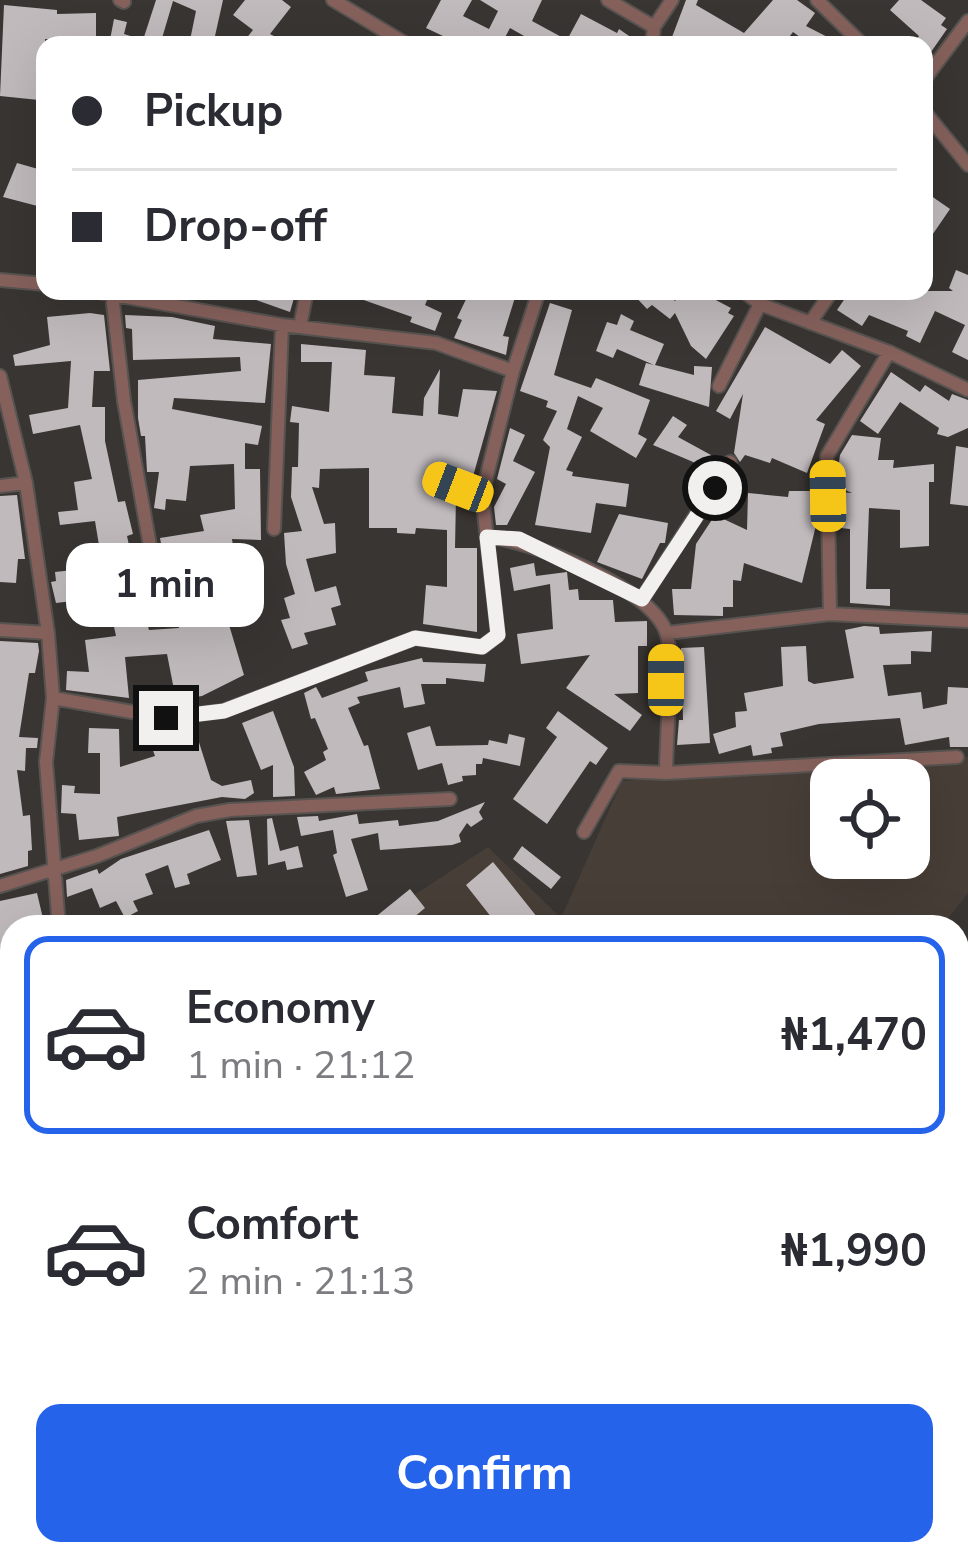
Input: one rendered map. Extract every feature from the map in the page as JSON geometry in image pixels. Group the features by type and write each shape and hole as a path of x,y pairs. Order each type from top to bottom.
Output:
{"street":[{"path":"333,0 393,36"},
{"path":"608,0 654,28"},
{"path":"653,36 671,0"},
{"path":"817,0 853,36"},
{"path":"933,68 968,21"},
{"path":"933,122 968,165"},
{"path":"0,280 36,283"},
{"path":"113,300 124,401 161,607"},
{"path":"158,300 282,325 436,343 513,371"},
{"path":"300,326 305,300"},
{"path":"53,698 166,718 224,711 415,638 482,647 498,635 482,496 536,300"},
{"path":"755,300 889,352 968,390"},
{"path":"810,323 826,300"},
{"path":"719,386 760,304"},
{"path":"274,529 282,325"},
{"path":"830,614 827,456 889,352"},
{"path":"0,376 26,483 48,633 53,698 46,762 58,915"},
{"path":"642,599 730,462"},
{"path":"435,478 482,496"},
{"path":"0,485 26,483"},
{"path":"487,537 519,539 642,599 667,633 666,773"},
{"path":"667,633 830,614 968,621"},
{"path":"0,629 48,633"},
{"path":"584,832 619,771 666,773 957,757"},
{"path":"0,886 56,870 196,816 230,810 450,800"}],"shaded area":[{"path":"968,757 968,893 951,915 562,915 622,781 810,768 810,879 930,879 930,760"},
{"path":"488,847 558,915 383,915"}],"building":[{"path":"156,0 223,0 215,36 191,36 196,11 173,1 163,36 144,36"},
{"path":"245,0 282,0 291,7 270,34 274,36 248,36 253,30 233,15"},
{"path":"441,0 472,0 463,16 489,29 498,11 480,0 542,0 532,21 560,36 524,36 510,28 506,36 443,36 426,28"},
{"path":"686,0 698,0 696,5 744,33 773,0 797,0 815,13 806,26 825,36 793,32 790,36 672,36"},
{"path":"899,0 921,0 946,18 941,25 947,29 933,49 933,36 919,36 890,10"},
{"path":"4,5 57,10 57,14 96,13 96,36 36,36 36,100 0,96"},
{"path":"581,14 617,33 619,29 629,36 569,36"},
{"path":"114,19 127,22 124,34 130,36 111,36"},
{"path":"17,163 36,168 36,206 3,197"},
{"path":"933,197 950,209 933,234"},
{"path":"956,270 968,275 968,360 952,352 965,325 935,311 920,343 906,336 908,331 869,315 862,326 837,310 844,300 933,300 933,291 953,291 949,288"},
{"path":"256,300 293,300 290,312"},
{"path":"364,300 427,300 425,305 442,313 435,331 410,322 412,317"},
{"path":"466,300 514,300 503,336 509,337 506,355 454,338 462,320 457,318"},
{"path":"638,300 716,300 731,308 728,313 734,316 706,359 691,346 675,313 670,319 652,305 647,309"},
{"path":"550,303 572,310 554,375 591,388 596,378 650,400 638,434 647,439 636,458 590,431 603,408 578,396 567,429 582,437 566,470 572,476 629,484 626,507 596,503 591,533 535,525 550,447 543,440 557,411 546,407 548,401 520,391"},
{"path":"621,314 634,321 630,330 664,344 655,365 694,375 694,366 712,367 709,407 639,385 646,363 654,365 617,349 613,358 596,351 607,322 617,325"},
{"path":"104,315 110,371 94,371 92,407 105,407 105,441 118,502 125,501 133,534 127,536 133,564 138,564 140,586 106,588 95,521 60,525 58,512 78,510 74,482 92,479 80,425 33,434 29,415 68,408 71,361 15,366 13,355 50,345 47,317"},
{"path":"125,315 172,317 215,326 213,339 271,344 265,403 174,398 172,409 262,426 258,445 245,443 245,469 260,469 261,540 232,539 238,580 204,588 212,623 227,618 244,675 202,696 176,700 167,654 125,657 129,698 66,690 67,671 89,672 85,640 116,636 110,608 141,601 149,630 179,628 171,594 178,592 177,584 169,585 160,538 204,531 200,515 235,509 234,464 190,466 186,501 166,499 165,510 154,508 159,472 147,472 145,436 141,436 138,418 138,380 241,371 240,357 133,360 132,329 126,328"},
{"path":"765,327 830,364 842,350 861,366 816,420 825,424 807,473 772,458 770,463 745,455 740,462 734,453 743,394 730,419 716,411"},
{"path":"301,344 366,350 364,375 395,377 392,413 423,416 424,398 440,369 438,414 458,417 463,389 497,391 472,480 437,468 425,476 430,487 456,497 455,548 477,548 477,632 423,624 426,585 447,587 447,530 416,528 415,534 397,533 397,528 369,528 369,468 320,469 319,488 312,487 324,524 335,523 336,553 306,559 315,592 336,586 341,605 331,608 336,625 304,633 308,644 292,649 281,620 290,618 284,598 295,594 284,533 302,531 291,497 292,467 298,467 299,423 290,422 292,406 329,412 332,362 301,362"},
{"path":"891,372 920,392 925,385 949,401 952,394 968,400 968,428 948,437 937,434 939,428 900,402 878,434 860,421"},
{"path":"673,416 687,425 678,437 711,455 705,467 653,445"},
{"path":"510,428 525,435 513,461 535,472 507,525 496,525 494,507 506,484 497,479"},
{"path":"852,435 881,438 878,460 894,460 893,468 934,464 934,482 929,482 929,546 900,548 900,510 869,508 866,589 890,589 890,606 850,603 850,529 841,528 838,492 852,493 843,489 838,470 840,455"},
{"path":"956,446 968,448 968,506 950,504"},
{"path":"789,491 817,491 818,517 802,583 744,563 741,581 733,580 733,607 723,607 723,616 674,615 672,589 691,589 696,544 715,515 747,530 748,493 788,497"},
{"path":"17,495 25,559 18,559 16,583 0,582 0,496"},
{"path":"619,514 668,523 665,543 660,543 642,579 597,562"},
{"path":"534,563 536,576 567,572 569,590 578,589 579,600 613,600 615,622 647,621 647,646 638,646 638,693 614,694 642,715 630,731 566,688 590,655 521,664 517,634 553,629 550,584 514,591 510,568"},
{"path":"73,570 81,600 56,603 51,582 56,581 55,572"},
{"path":"879,627 880,634 932,631 931,652 911,651 911,664 883,665 888,696 921,692 923,709 947,704 948,687 968,688 968,747 950,747 949,737 905,745 900,718 819,724 780,733 783,746 771,748 772,753 753,756 751,745 719,754 713,734 736,727 735,712 747,711 744,693 783,686 781,647 806,646 808,681 814,684 854,678 845,630"},
{"path":"0,641 38,643 39,651 35,673 29,673 19,737 38,738 37,748 26,748 25,771 17,770 23,816 30,815 32,850 28,851 28,866 0,874"},
{"path":"704,647 710,743 677,745 679,720 683,720 681,648"},
{"path":"422,658 423,662 486,664 484,682 446,678 446,684 421,684 425,704 404,708 400,687 357,697 360,703 348,708 364,746 368,745 380,789 336,794 334,787 316,795 304,772 326,760 323,752 328,749 315,718 311,719 304,693 316,687 322,698 368,681 365,672"},
{"path":"273,711 294,767 295,796 273,797 273,765 261,770 242,723"},
{"path":"558,711 608,748 596,765 590,761 547,824 513,799 557,737 546,728"},
{"path":"430,726 436,746 488,745 489,740 507,744 509,734 525,738 520,766 483,758 482,764 476,764 476,775 462,776 463,781 448,785 442,763 418,770 407,733"},
{"path":"89,728 119,729 120,767 155,756 147,734 160,729 165,744 196,733 211,780 222,786 251,780 254,793 245,799 222,797 117,817 119,836 79,840 76,814 61,813 62,785 75,786 74,793 100,794 100,753 88,753"},
{"path":"485,802 479,812 483,819 471,827 467,823 459,835 461,842 452,845 380,850 378,833 351,839 368,890 346,897 333,855 337,853 333,830 301,836 297,817 318,816 319,821 357,814 359,824 398,820 399,826 438,821"},
{"path":"272,818 280,851 298,846 303,867 287,870 285,861 268,865 267,819"},
{"path":"249,820 257,875 237,877 226,821"},
{"path":"209,830 221,860 187,874 190,884 175,888 168,865 145,874 153,894 133,901 138,911 131,915 123,915 116,901 100,908 92,888 67,897 66,880 97,869 99,874 121,859"},
{"path":"522,846 561,877 551,889 513,859"},
{"path":"493,862 535,915 490,915 466,885"},
{"path":"410,889 425,908 417,915 378,915"},
{"path":"37,893 42,915 0,915 0,901"}],"route":[{"path":"166,718 224,711 415,638 482,647 498,635 487,537 519,539 642,599 715,488"}]}
